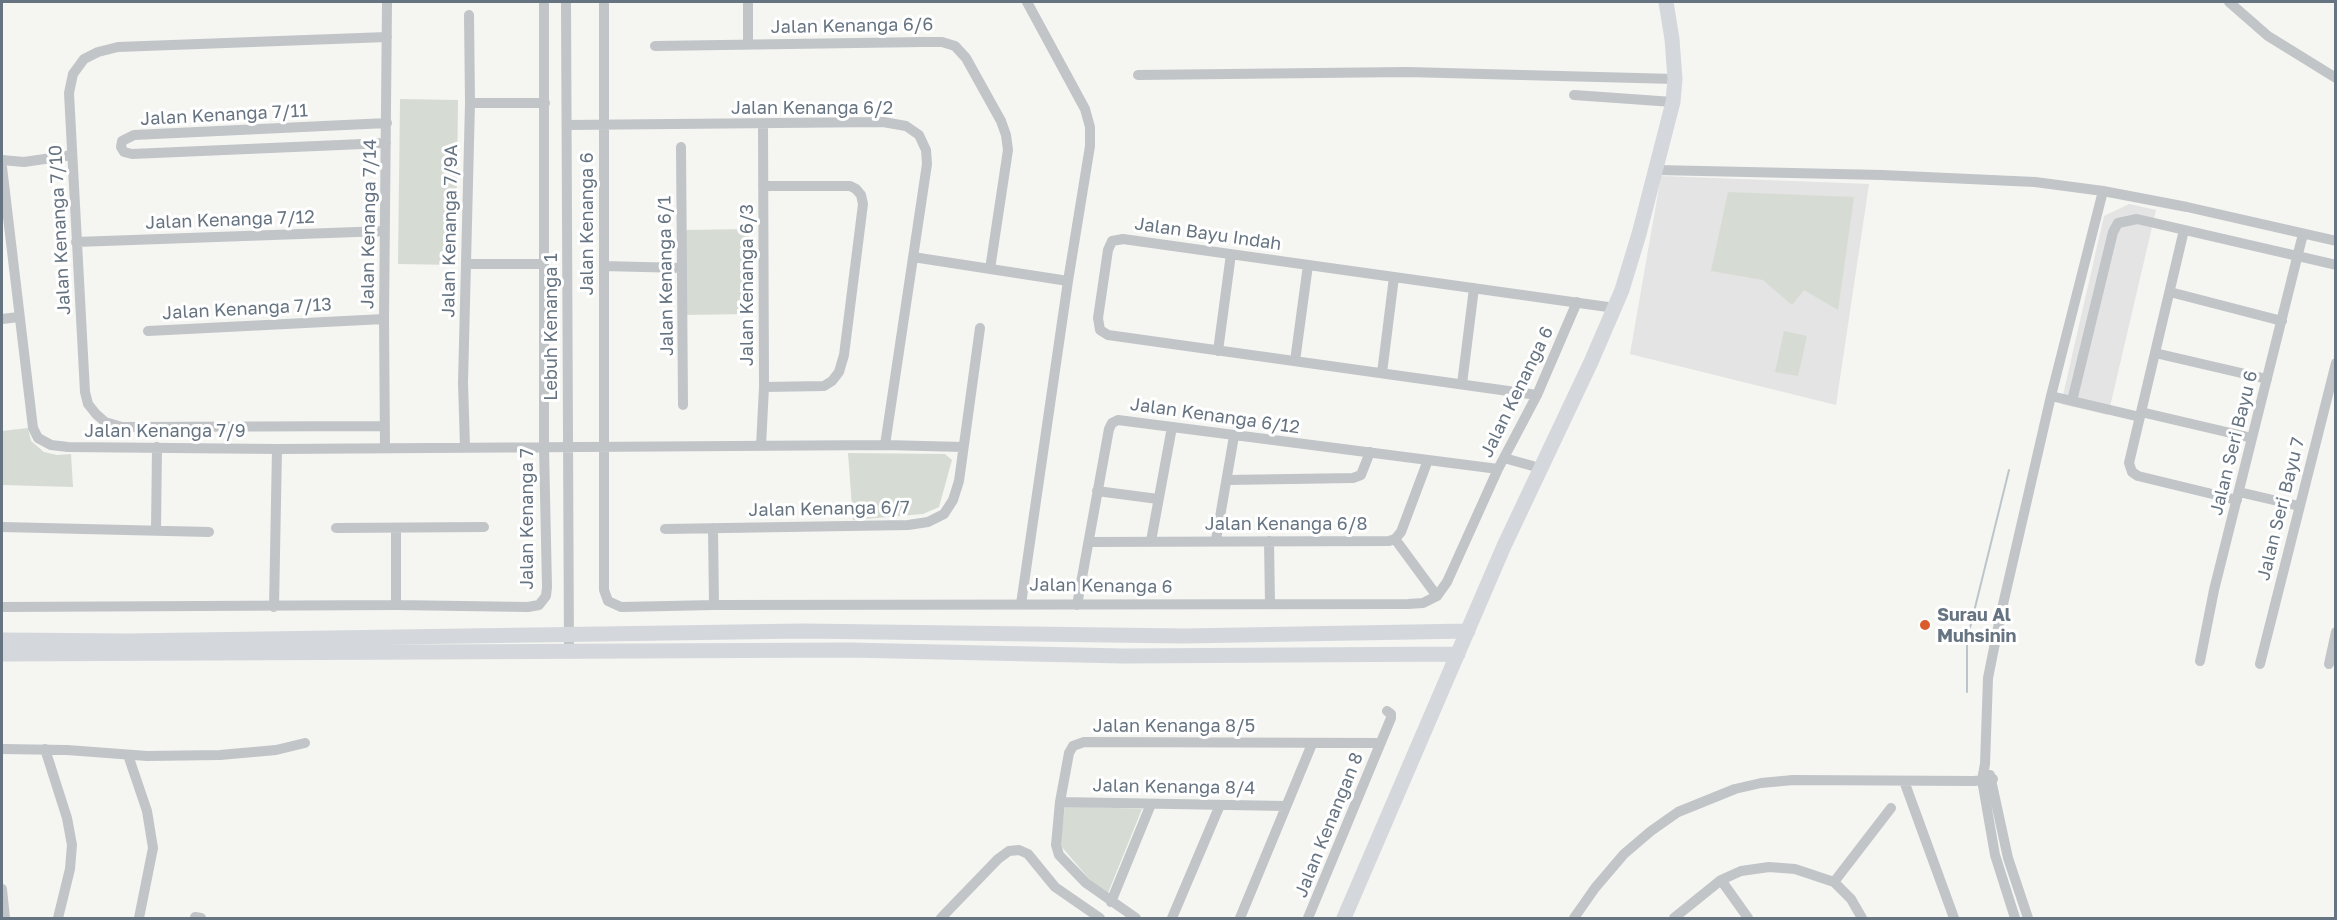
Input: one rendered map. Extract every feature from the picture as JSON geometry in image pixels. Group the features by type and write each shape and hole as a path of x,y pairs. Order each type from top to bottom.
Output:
{"street":[{"name":"Jalan Kenanga 7/14","path":"385,448 387,2"},
{"name":"Jalan Kenanga 7","path":"2,607 528,607 539,605 546,596 548,587 543,447 544,2"},
{"name":"Lebuh Kenanga 1","path":"566,2 569,652"},
{"name":"Jalan Kenanga 6","path":"604,2 604,590 608,601 621,607 714,605"},
{"path":"748,2 748,44"},
{"name":"Jalan Kenanga 6","path":"1027,2 1085,109 1090,127 1090,146 1021,604 1408,604 1423,603 1437,596 1447,582 1498,469 1537,395 1577,302"},
{"path":"1344,918 1540,468 1615,308 1632,260 1673,102 1675,79 1666,2"},
{"path":"2229,2 2268,36 2336,78"},
{"name":"Jalan Kenanga 7/9A","path":"465,447 462,383 470,103 470,15"},
{"name":"Jalan Kenanga 7/10","path":"384,426 122,427 105,422 88,404 85,392 69,93 73,74 84,59 118,46 387,37"},
{"name":"Jalan Kenanga 6/6","path":"655,46 933,42 955,46 966,58 1001,121 1006,135 1008,150 990,269"},
{"path":"1138,75 1396,72 1675,79"},
{"path":"1574,95 1673,102"},
{"path":"470,103 545,103"},
{"name":"Jalan Kenanga 7/11","path":"387,123 134,135 122,141 121,147 124,152 132,154 387,143"},
{"name":"Jalan Kenanga 6/2","path":"567,125 897,123 919,135 926,150 927,164 885,445"},
{"name":"Jalan Kenanga 6/3","path":"761,446 764,387 763,124"},
{"name":"Jalan Kenanga 6/1","path":"681,147 683,405"},
{"path":"2,160 24,162 72,155"},
{"name":"Jalan Kenanga 7/9","path":"2,167 33,428 38,438 51,445 277,449 568,447"},
{"path":"1657,170 1882,175 2035,182 2103,191 2187,207 2336,242"},
{"path":"763,186 850,186 861,195 863,204 844,355 839,372 832,381 824,386 764,387"},
{"path":"2015,918 1995,855 1985,764 1989,669 2051,396 2103,191"},
{"path":"2072,401 2113,232 2118,223 2137,219 2336,265"},
{"path":"2184,230 2129,463 2132,472 2138,476 2299,506"},
{"name":"Jalan Kenanga 7/12","path":"76,242 385,231"},
{"name":"Jalan Seri Bayu 6","path":"2200,661 2214,590 2303,234"},
{"name":"Jalan Bayu Indah","path":"1537,395 1108,335 1100,330 1098,318 1108,250 1112,241 1123,239 1615,308"},
{"path":"1218,351 1231,254"},
{"path":"913,257 1068,281"},
{"path":"466,264 544,264"},
{"path":"1295,361 1308,265"},
{"path":"604,266 682,268"},
{"path":"1382,373 1394,277"},
{"path":"1462,384 1474,288"},
{"path":"2169,292 2282,321"},
{"path":"2,319 19,317"},
{"name":"Jalan Kenanga 7/13","path":"148,331 384,319"},
{"name":"Jalan Kenanga 6/7","path":"665,529 908,525 928,522 944,514 953,500 959,481 980,327"},
{"path":"2155,352 2267,379"},
{"name":"Jalan Seri Bayu 7","path":"2260,664 2336,363"},
{"path":"2051,396 2252,438"},
{"name":"Jalan Kenanga 6/12","path":"1077,604 1109,429 1112,423 1118,420 1498,469"},
{"path":"1152,541 1172,427"},
{"path":"1216,540 1234,436"},
{"path":"568,447 885,445 963,447"},
{"path":"156,530 157,447"},
{"path":"274,607 277,449"},
{"path":"1227,480 1353,478 1361,475 1370,452"},
{"path":"1504,458 1540,468"},
{"path":"1428,460 1401,531 1395,539 1437,596"},
{"path":"1097,491 1158,499"},
{"path":"2,526 209,532"},
{"path":"336,528 484,527"},
{"path":"396,528 396,606"},
{"path":"713,528 714,605 1021,604"},
{"name":"Jalan Kenanga 6/8","path":"1090,542 1389,541 1395,539"},
{"path":"1269,541 1270,604"},
{"path":"2,639 127,640 876,631 1004,635 1184,636 1468,631"},
{"path":"2329,664 2336,632"},
{"path":"2,654 849,650 1123,656 1458,654"},
{"name":"Jalan Kenangan 8","path":"1308,918 1391,718 1391,714 1387,711"},
{"name":"Jalan Kenanga 8/5","path":"1136,918 1086,884 1059,855 1056,845 1060,802 1069,753 1073,746 1084,742 1380,743"},
{"path":"2,749 45,749 128,755 220,756 276,750 305,743"},
{"path":"1240,918 1312,744"},
{"path":"45,749 67,818 72,845 70,869 58,918"},
{"path":"128,755 147,811 153,848 139,918"},
{"path":"1574,918 1595,888 1624,854 1678,812 1735,789 1761,783 1822,780 1987,780"},
{"path":"1987,780 2008,858 2028,918"},
{"path":"1904,781 1954,918"},
{"name":"Jalan Kenanga 8/4","path":"1060,802 1286,806"},
{"path":"1111,902 1151,804"},
{"path":"1172,918 1220,805"},
{"path":"1834,882 1892,808"},
{"path":"941,918 998,859 1010,851 1019,850 1028,854 1055,887 1100,918"},
{"path":"1674,918 1721,880 1741,871 1769,867 1795,869 1834,882 1851,898 1862,918"},
{"path":"1721,880 1748,918"},
{"path":"2,889 5,918"}],"shaded area":[{"path":"400,99 458,100 456,265 398,264"},
{"path":"1661,176 1869,184 1836,405 1630,354"},
{"path":"1728,192 1854,197 1838,310 1804,290 1792,305 1763,280 1711,271"},
{"path":"2129,204 2156,210 2108,415 2061,404 2104,216"},
{"path":"749,229 750,314 685,315 684,230"},
{"path":"1784,331 1807,336 1798,376 1775,372"},
{"path":"28,428 31,441 44,452 57,455 71,454 73,487 3,485 2,431"},
{"path":"848,453 945,454 952,460 939,507 923,514 853,520"},
{"path":"1065,806 1142,809 1108,893 1091,881 1060,845"}],"waterway":[{"path":"1967,692 1967,640 2009,470"}],"place":[{"name":"Surau Al Muhsinin","path":"1925,625"}]}
